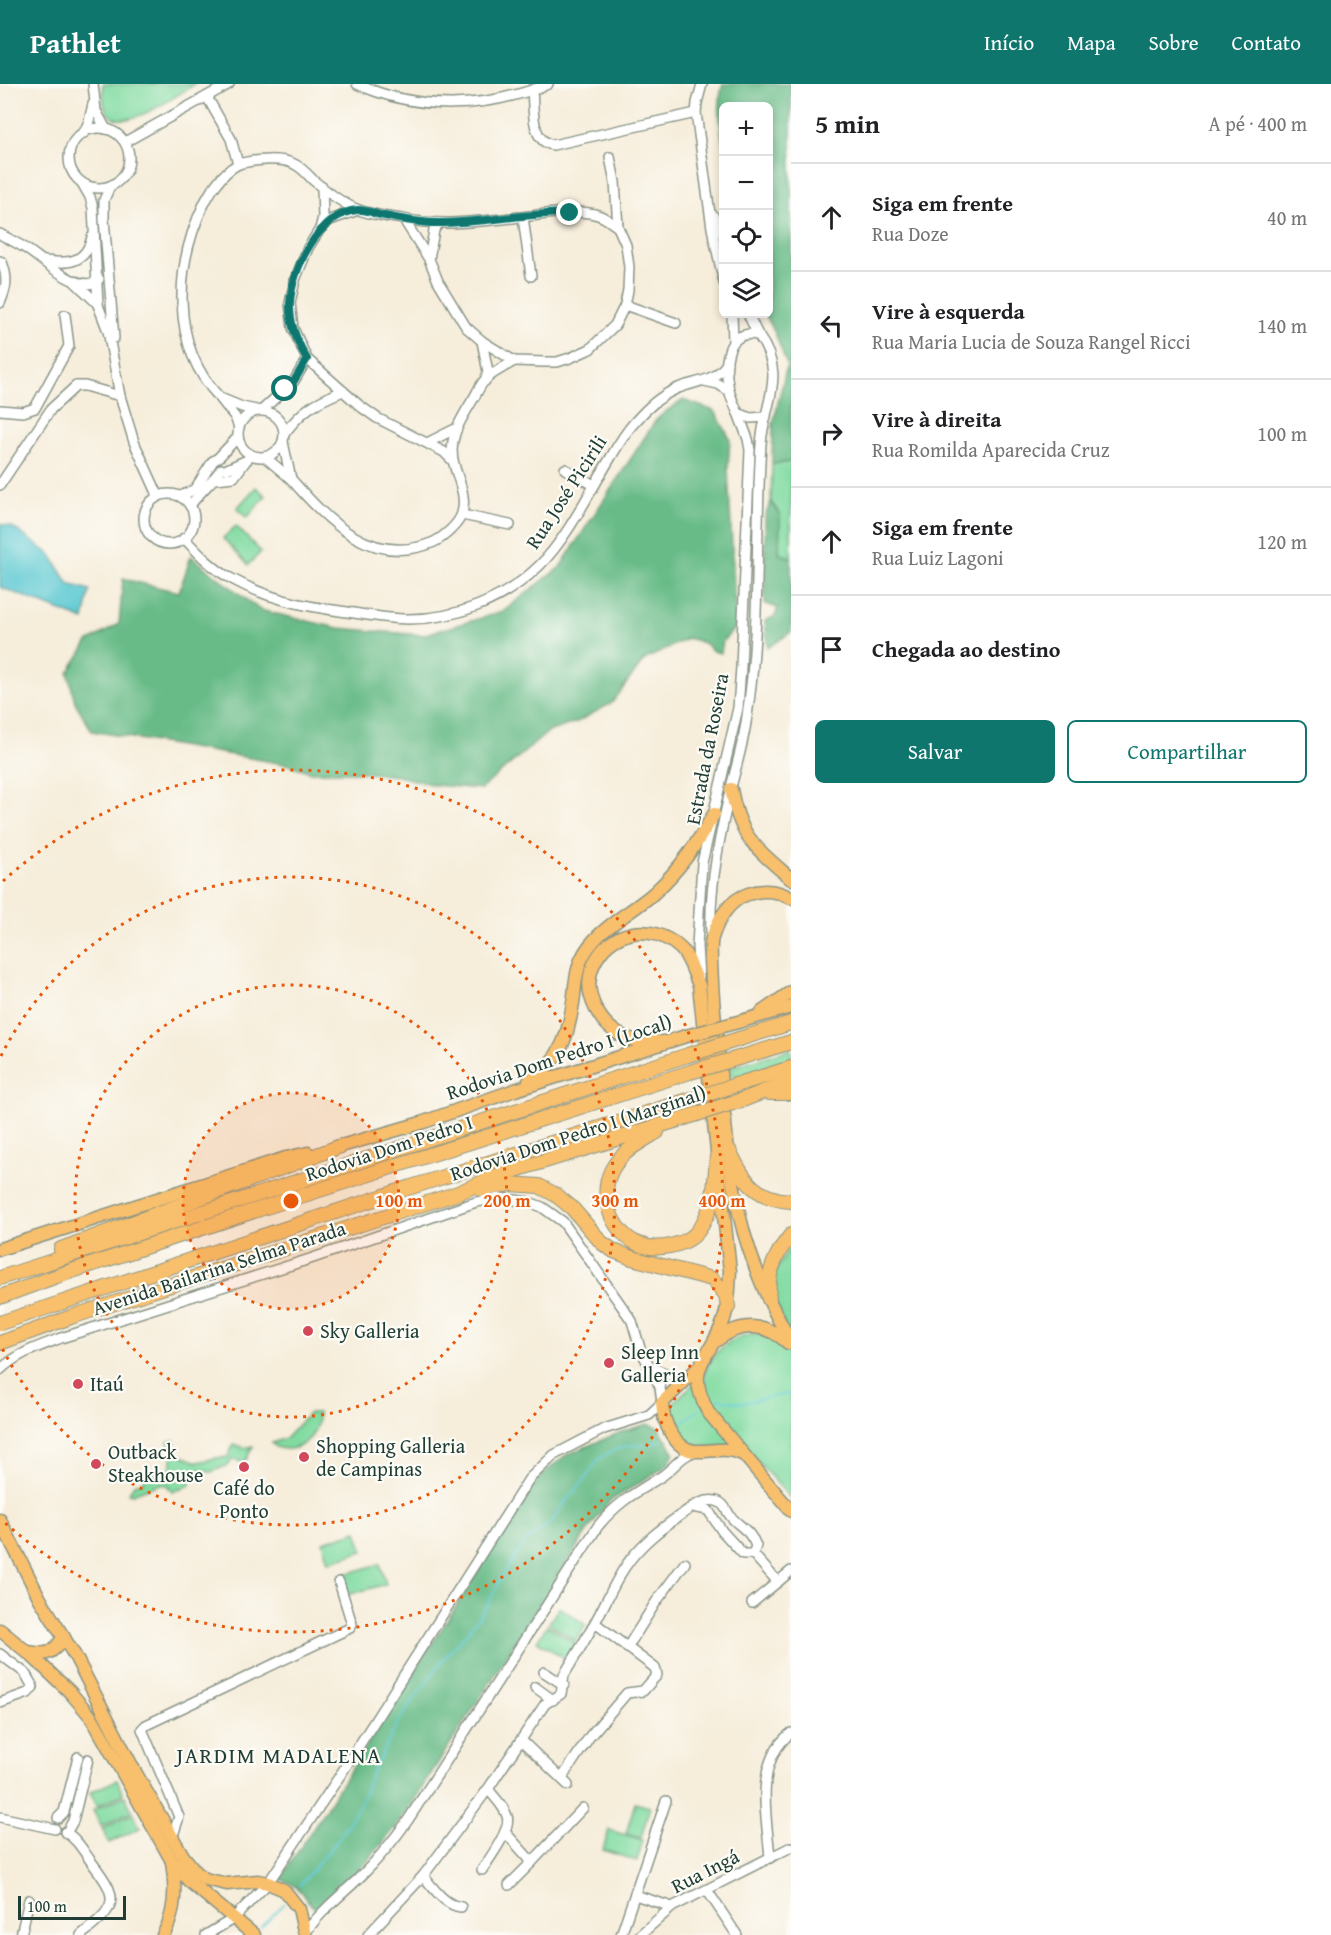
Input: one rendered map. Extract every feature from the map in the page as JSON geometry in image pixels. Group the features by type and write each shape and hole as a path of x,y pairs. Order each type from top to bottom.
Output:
{"highway":[{"name":"Rodovia Dom Pedro I (Marginal)","path":"0,1276 791,1023"},
{"name":"Rodovia Dom Pedro I","path":"0,1297 258,1210 791,1042"},
{"path":"0,1323 408,1188 791,1068"},
{"name":"Rodovia Dom Pedro I (Marginal)","path":"0,1343 70,1317 458,1193 499,1175 694,1115 791,1081"},
{"path":"752,1096 791,1093"},
{"path":"674,1121 631,1148 614,1165 607,1181 606,1200 612,1218 624,1234 639,1245 659,1248 679,1244 696,1233 712,1204 723,1153"},
{"path":"0,1276 19,1264 341,1146"},
{"path":"723,1153 753,1189 770,1197 791,1201"},
{"path":"458,1193 510,1184 539,1186 556,1195 572,1208 602,1243 615,1251 712,1279 726,1295 728,1307"},
{"path":"769,1299 770,1270 779,1249 791,1235"}],"main road":[{"path":"731,789 736,814 745,832 764,856 791,879"},
{"path":"515,1090 540,1074 554,1059 568,1035 576,978 581,960 594,939 652,894 682,866 714,814"},
{"path":"744,1454 731,1449 691,1450 681,1444 670,1432 662,1403 695,1372 715,1342 728,1307 730,1271 724,1208 711,940 726,908 740,897 759,890 774,891 791,898"},
{"path":"664,1042 628,1038 608,1027 596,1010 590,988 592,968 604,949 620,936 642,931 664,936 682,949 699,985 723,1153 755,1269 777,1320 791,1344"},
{"path":"754,1017 791,992"},
{"name":"Rodovia Dom Pedro I (Local)","path":"0,1249 286,1158 421,1124 515,1090 664,1042 791,1007"},
{"path":"715,1342 731,1331 745,1326 754,1326 772,1331 791,1344"},
{"path":"695,1372 699,1395 708,1412 791,1511"},
{"path":"780,1496 791,1503"},
{"path":"0,1520 40,1599 64,1637 172,1838 196,1872 204,1879 227,1884 252,1881 268,1883 284,1890 299,1909 304,1934"},
{"path":"0,1630 70,1692 92,1718 172,1861 190,1882 254,1935"},
{"path":"29,1654 47,1655 64,1637"},
{"path":"163,1935 173,1905 175,1880 172,1861"}],"street":[{"path":"93,84 94,99 100,121 106,129"},
{"path":"125,142 229,84"},
{"path":"357,84 391,97 442,105 493,100 548,84"},
{"path":"702,84 696,113 711,228 719,265"},
{"path":"532,90 538,134 545,142 553,145 696,113"},
{"path":"207,97 231,139 238,164"},
{"path":"94,99 84,133 72,146 69,157 71,169 90,197 98,304 108,331 120,396 134,442 158,495"},
{"path":"82,183 92,188 110,186 120,180 128,165 129,153 125,142 117,134 106,129 94,129 84,133"},
{"path":"404,220 429,259 438,281 466,327 482,341 514,360 557,362 590,349 615,325 625,305 629,267 626,245 618,227 615,182 610,157"},
{"path":"248,459 238,437 239,427 235,417 199,372 188,344 182,292 185,257 202,210 211,191 238,164 273,160 296,164 322,188 358,210 404,220 440,223 549,213 599,215 618,227"},
{"path":"110,186 104,200 115,365"},
{"path":"322,188 323,217 320,229 301,262 290,303 293,328 307,359 377,418 428,442 453,461"},
{"path":"707,194 719,228"},
{"path":"320,229 330,220 358,210"},
{"path":"523,217 531,276"},
{"path":"429,259 434,230 440,223"},
{"path":"42,260 66,262 79,258 90,245 94,227"},
{"path":"0,234 83,288 98,304"},
{"path":"73,281 88,284 96,282 105,266 107,253"},
{"path":"0,261 7,275 7,288 0,303"},
{"path":"625,305 676,323"},
{"path":"0,410 22,412 34,408 69,346 65,315"},
{"name":"Estrada da Roseira","path":"699,985 698,901 702,863 738,708 741,667 750,450 748,439 729,391 728,362 733,341 732,318"},
{"name":"Estrada da Roseira","path":"711,940 710,908 713,885 747,716 754,634 761,442 765,417 772,398 773,374 768,353 750,318"},
{"path":"733,341 742,334 758,335"},
{"path":"265,457 291,478 321,512 345,532 371,545 394,548 423,546 441,539 462,515 463,493 453,461 452,444 455,429 485,381 488,372 482,341"},
{"path":"239,427 247,415 261,411 294,381 307,359"},
{"path":"485,381 514,360"},
{"path":"704,381 719,373 728,362"},
{"path":"704,381 718,384 729,391"},
{"name":"Rua José Picirili","path":"184,538 202,557 230,579 281,600 357,614 407,619 436,618 480,606 506,593 539,566 558,544 629,428 646,409 674,390 704,381"},
{"path":"0,485 51,409 76,386 85,386 120,396"},
{"path":"206,474 222,466 272,454 302,412 316,402 343,391"},
{"path":"220,398 242,407 274,415 279,420 291,478"},
{"path":"738,413 750,418 765,417"},
{"path":"428,442 455,429"},
{"path":"181,496 190,506 194,522 192,528 177,543 160,542 150,537 144,522 144,513 148,504 158,495 181,496 195,489 213,460 230,447 238,437"},
{"path":"190,506 196,495 215,479 230,447"},
{"path":"215,479 234,477 248,459"},
{"path":"565,469 594,485"},
{"path":"462,515 510,525"},
{"name":"Avenida Bailarina Selma Parada","path":"0,1370 13,1358 28,1350 310,1259 476,1202 500,1198 530,1202 542,1207 563,1222 632,1321 640,1348 660,1386 662,1403"},
{"path":"651,1366 674,1377 695,1372"},
{"path":"207,1935 233,1919 268,1883 339,1777 529,1479 554,1455 604,1429 649,1415 662,1403"},
{"path":"304,1934 314,1921 366,1871 408,1820 598,1526 612,1509 628,1496 662,1476 684,1456 698,1451"},
{"path":"371,1934 423,1876 488,1789 545,1704 561,1694 564,1675 626,1566 642,1546 691,1507 701,1502 720,1502 730,1517 753,1536 756,1546 753,1554"},
{"path":"691,1507 708,1510 738,1549 743,1554 753,1554 778,1582"},
{"path":"627,1647 656,1602 686,1563"},
{"path":"752,1603 791,1570"},
{"path":"172,1838 179,1817 142,1729 146,1725 350,1628 352,1624 339,1582"},
{"path":"521,1740 565,1781 590,1736 627,1693 644,1691 657,1675 655,1668 595,1623"},
{"path":"0,1654 20,1667 32,1683 32,1690 0,1703"},
{"path":"20,1667 29,1654"},
{"path":"544,1672 564,1685"},
{"path":"535,1687 553,1700"},
{"path":"770,1858 765,1778 769,1761 777,1745 791,1733"},
{"path":"55,1829 55,1822 64,1812 78,1757"},
{"path":"0,1817 55,1829 60,1833 67,1830 73,1821 88,1759"},
{"path":"482,1870 509,1822 507,1814 488,1789"},
{"path":"157,1811 171,1800"},
{"path":"621,1935 666,1801"},
{"path":"509,1884 583,1808"},
{"path":"58,1818 67,1819 69,1823 67,1830"},
{"path":"67,1830 107,1881 112,1896 107,1912 81,1935"},
{"path":"505,1832 532,1862"},
{"name":"Rua Ingá","path":"640,1935 672,1907 791,1847"},
{"path":"423,1876 447,1902 453,1906 461,1906"},
{"path":"707,1890 737,1935"},
{"path":"635,1895 672,1907"},
{"path":"21,1935 29,1900"}],"green space":[{"path":"103,84 195,84 151,111 125,119 115,118 105,109"},
{"path":"723,84 791,84 791,462 772,464 773,424 787,365 767,318 773,318 773,102 720,102"},
{"path":"683,400 715,411 730,439 728,468 736,627 723,641 721,653 713,651 704,643 688,638 644,660 612,703 577,722 548,732 481,789 435,785 398,776 359,772 311,772 290,765 92,731 75,702 68,673 88,642 119,624 123,579 179,592 191,556 260,610 338,628 422,635 502,612 560,567 656,420"},
{"path":"791,462 791,557 779,554 780,514 771,502 772,464"},
{"path":"256,487 266,496 247,518 237,508"},
{"path":"771,502 780,514 779,554 791,557 791,632 768,648 765,621 775,616 778,608 765,604 765,516"},
{"path":"236,526 261,552 248,565 223,538"},
{"path":"791,1049 791,1061 732,1077 730,1067"},
{"path":"791,1243 791,1339 768,1287"},
{"path":"760,1333 772,1337 791,1351 791,1499 711,1409 704,1391 706,1369 719,1350 738,1338"},
{"path":"694,1383 734,1446 710,1447 691,1444 676,1433 669,1412 671,1405"},
{"path":"309,1413 318,1413 315,1429 306,1442 300,1446 284,1449 272,1443 286,1438"},
{"path":"647,1424 659,1428 674,1452 668,1465 610,1501 590,1527 400,1822 367,1862 318,1910 315,1908 297,1887 280,1879 527,1493 543,1474 566,1455 621,1432"},
{"path":"174,1440 178,1454 197,1462 227,1458 234,1444 244,1448 253,1446 246,1460 241,1462 234,1459 229,1465 211,1472 200,1470 191,1479 190,1485 172,1492 167,1485 160,1484 129,1493 134,1484 143,1482 146,1477 171,1469 173,1452 168,1442"},
{"path":"357,1531 363,1551 329,1562 323,1542"},
{"path":"380,1564 386,1584 347,1595 342,1575"},
{"path":"559,1607 586,1625 576,1641 549,1623"},
{"path":"547,1625 577,1644 567,1660 537,1641"},
{"path":"117,1780 123,1794 97,1806 90,1792"},
{"path":"125,1796 132,1811 101,1826 93,1810"},
{"path":"635,1803 650,1807 641,1838 626,1834"},
{"path":"133,1813 140,1828 109,1843 102,1828"},
{"path":"609,1830 643,1840 637,1861 603,1850"}],"water":[{"path":"0,524 12,527 51,555 69,584 90,590 84,620 0,587"}],"waterway":[{"path":"719,1399 742,1403 791,1395"},
{"path":"675,1427 699,1410"},
{"path":"300,1885 339,1839 360,1804 371,1774 400,1719 447,1654 467,1633 488,1604 501,1578 525,1542 551,1523 598,1460 626,1446 653,1444 662,1439"},
{"path":"261,1927 284,1904"}],"place":[{"name":"Sky Galleria","path":"308,1331"},
{"name":"Sleep Inn Galleria","path":"609,1363"},
{"name":"Itaú","path":"78,1384"},
{"name":"Shopping Galleria de Campinas","path":"304,1457"},
{"name":"Outback Steakhouse","path":"96,1464"},
{"name":"Café do Ponto","path":"244,1467"}],"district":[{"name":"JARDIM MADALENA","path":"279,1755"}],"route":[{"path":"285,389 294,381 307,359 293,328 290,303 295,280 308,248 320,229 330,220 358,210 404,220 440,223 570,213"}]}
